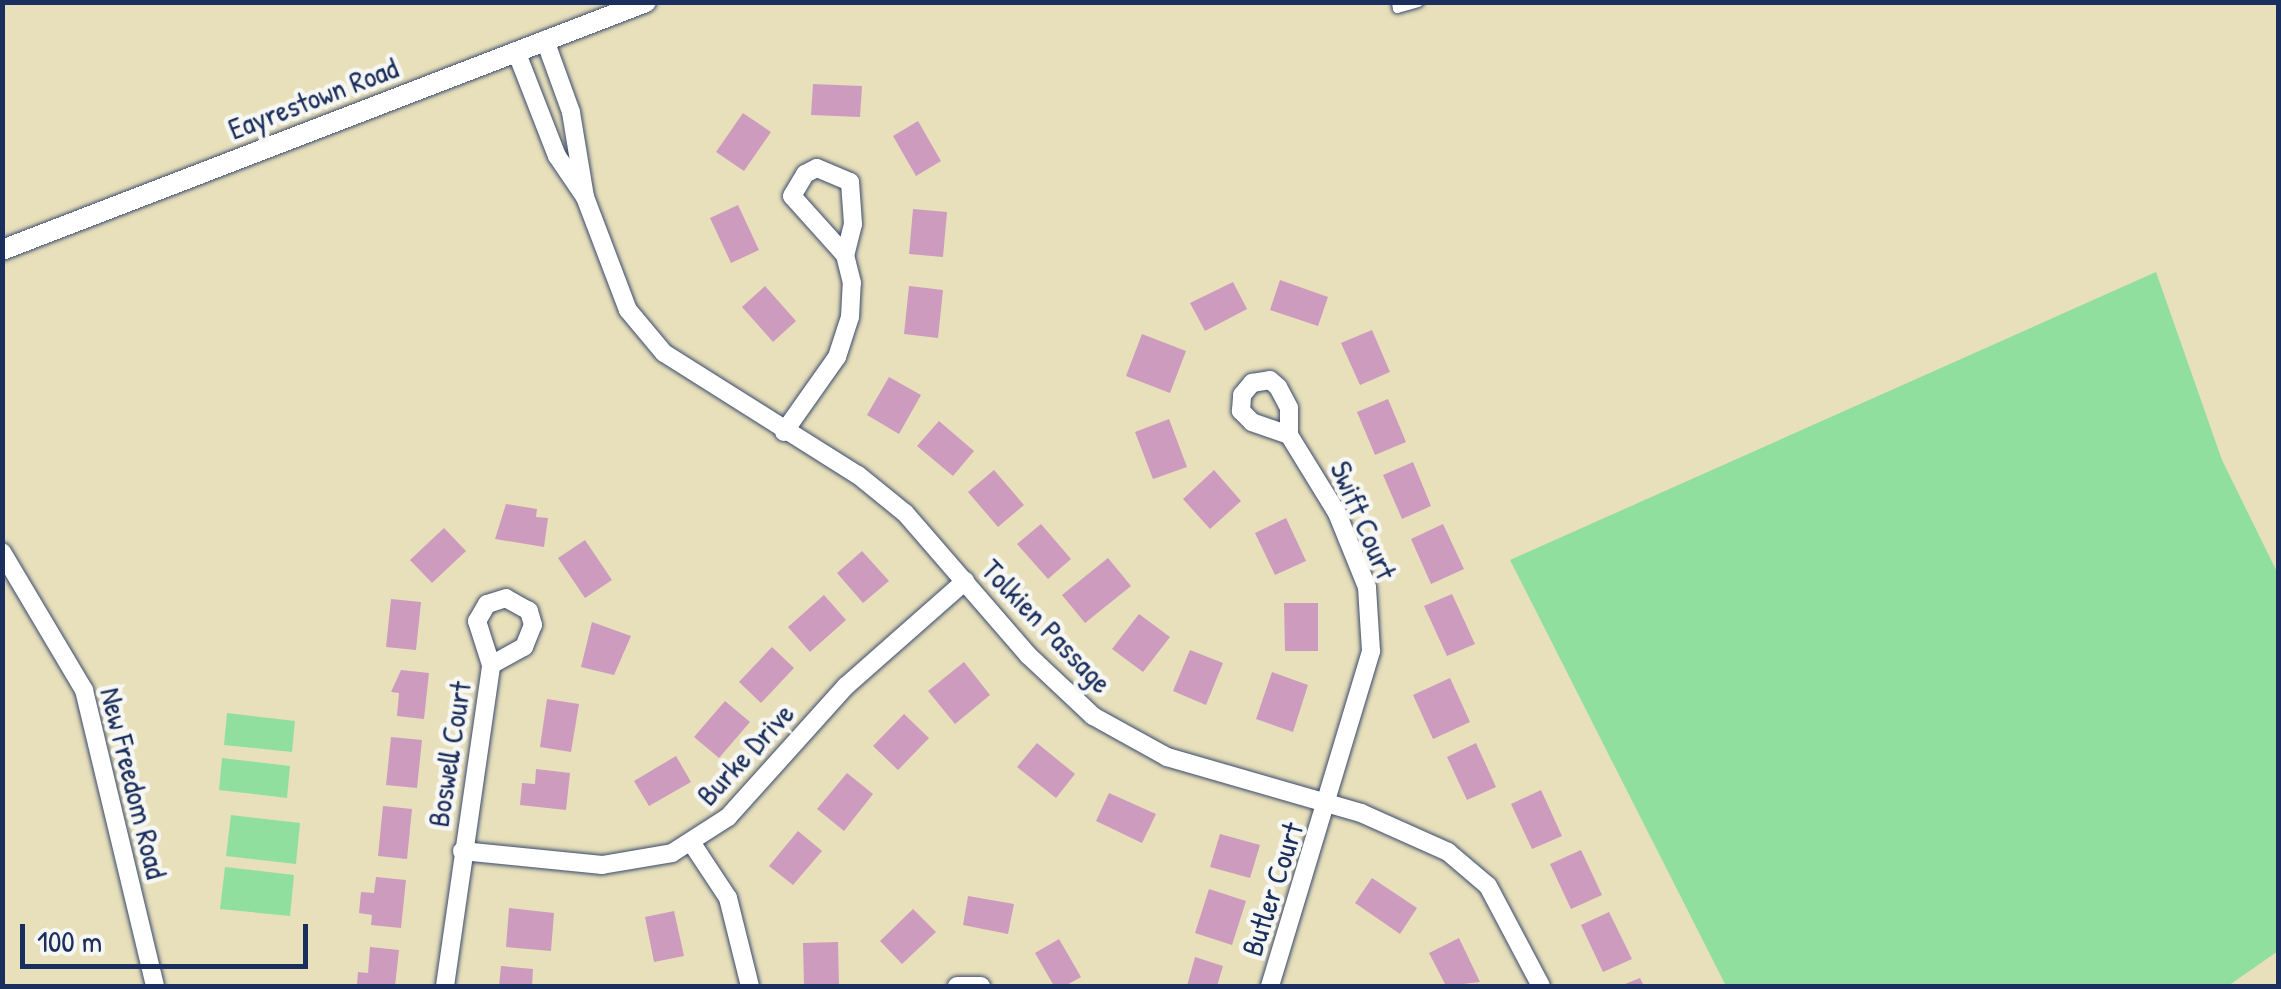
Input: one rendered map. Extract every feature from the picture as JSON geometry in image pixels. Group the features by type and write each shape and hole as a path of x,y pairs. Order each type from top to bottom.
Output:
{"street":[{"name":"Eayrestown Road","path":"2,250 646,2"},
{"name":"Tolkien Passage","path":"546,40 571,112 585,197 615,282 644,332 686,372 882,494 928,534 1050,677 1127,738 1327,808 1400,827 1469,868 1488,886 1541,986"},
{"name":"Tolkien Passage","path":"516,52 558,156 585,197"},
{"path":"784,432 838,357 851,302 845,255 853,224 850,182 817,168 805,174 792,196 845,255"},
{"name":"Swift Court","path":"1289,434 1338,513 1367,587 1372,622 1371,652 1327,808"},
{"name":"New Freedom Road","path":"2,552 84,690 155,986"},
{"name":"Burke Drive","path":"462,852 614,865 650,860 691,842 728,817 846,686 965,581"},
{"name":"Boswell Court","path":"445,986 492,665"},
{"name":"Butler Court","path":"1270,986 1327,808"},
{"path":"691,842 736,917 750,986"},
{"path":"957,986 981,986"}],"lane":[{"path":"1396,2 1418,2"}],"green space":[{"path":"2156,272 2222,460 2278,574 2278,951 2228,986 1726,986 1510,560"},
{"path":"227,713 295,721 292,752 224,745"},
{"path":"222,758 290,766 287,798 219,790"},
{"path":"231,815 300,823 296,864 226,856"},
{"path":"225,867 294,875 290,916 220,909"}],"building":[{"path":"813,84 862,86 860,117 811,115"},
{"path":"743,113 771,132 744,171 716,152"},
{"path":"918,121 941,161 916,176 893,136"},
{"path":"738,205 759,250 731,263 710,218"},
{"path":"913,209 947,212 943,257 909,254"},
{"path":"1280,280 1328,297 1318,326 1270,310"},
{"path":"1233,282 1247,309 1205,331 1190,303"},
{"path":"765,286 796,321 773,342 742,307"},
{"path":"909,286 943,290 938,338 904,334"},
{"path":"1372,330 1390,372 1360,385 1341,343"},
{"path":"1142,334 1186,351 1170,393 1126,376"},
{"path":"889,377 921,395 899,434 867,415"},
{"path":"1388,399 1406,442 1375,455 1357,412"},
{"path":"1169,419 1187,467 1153,479 1135,432"},
{"path":"939,421 974,451 953,476 917,446"},
{"path":"1413,462 1431,506 1402,519 1383,475"},
{"path":"994,470 1024,505 998,527 968,492"},
{"path":"1214,470 1241,501 1210,529 1183,499"},
{"path":"506,504 537,509 536,517 548,518 544,547 495,539"},
{"path":"1286,518 1306,561 1275,575 1255,533"},
{"path":"1041,524 1071,559 1048,579 1017,544"},
{"path":"1443,524 1464,569 1431,584 1411,539"},
{"path":"444,528 466,551 432,583 410,560"},
{"path":"585,540 612,580 585,598 558,558"},
{"path":"862,551 889,581 863,603 837,573"},
{"path":"1108,558 1131,586 1085,623 1062,595"},
{"path":"1452,594 1475,644 1447,656 1424,606"},
{"path":"824,595 846,620 810,652 788,627"},
{"path":"391,599 421,602 416,650 386,647"},
{"path":"1284,603 1318,603 1318,651 1285,651"},
{"path":"1139,614 1170,637 1143,672 1112,649"},
{"path":"592,622 631,636 614,675 581,667"},
{"path":"772,647 794,668 761,703 739,682"},
{"path":"1190,650 1223,663 1206,705 1173,691"},
{"path":"964,662 990,695 955,724 928,691"},
{"path":"401,670 429,673 424,719 397,716 399,693 391,692"},
{"path":"1272,672 1308,685 1293,732 1256,719"},
{"path":"1450,678 1470,722 1433,739 1413,695"},
{"path":"547,699 579,704 571,752 540,747"},
{"path":"725,701 750,722 719,758 694,737"},
{"path":"904,714 929,738 898,770 873,746"},
{"path":"391,737 422,740 417,788 386,785"},
{"path":"1037,743 1075,774 1056,798 1017,767"},
{"path":"1476,743 1496,787 1467,800 1447,757"},
{"path":"676,756 691,782 649,806 634,781"},
{"path":"536,769 570,773 566,810 520,805 522,783 535,784"},
{"path":"847,773 873,794 844,831 817,809"},
{"path":"1541,790 1562,836 1532,849 1511,804"},
{"path":"1109,793 1156,814 1142,843 1096,821"},
{"path":"383,806 412,809 407,859 378,856"},
{"path":"798,831 822,851 793,885 769,866"},
{"path":"1220,834 1260,845 1250,878 1210,867"},
{"path":"1581,850 1602,895 1571,909 1550,864"},
{"path":"376,877 406,880 401,928 371,925 372,915 359,913 361,892 374,893"},
{"path":"1372,878 1417,908 1400,934 1355,903"},
{"path":"1209,889 1246,901 1232,945 1195,933"},
{"path":"968,896 1014,904 1008,934 963,925"},
{"path":"509,908 554,913 551,951 506,947"},
{"path":"913,909 936,932 902,964 880,941"},
{"path":"674,911 684,956 654,962 645,917"},
{"path":"1609,912 1632,959 1603,972 1581,925"},
{"path":"1459,938 1480,982 1446,986 1429,953"},
{"path":"1059,939 1081,977 1065,986 1054,986 1035,953"},
{"path":"838,942 839,986 804,986 803,943"},
{"path":"370,947 399,950 395,986 357,984 358,972 368,973"},
{"path":"1195,957 1223,966 1217,986 1187,986"},
{"path":"501,966 533,969 532,986 499,986"},
{"path":"1640,978 1644,986 1620,986"}]}
